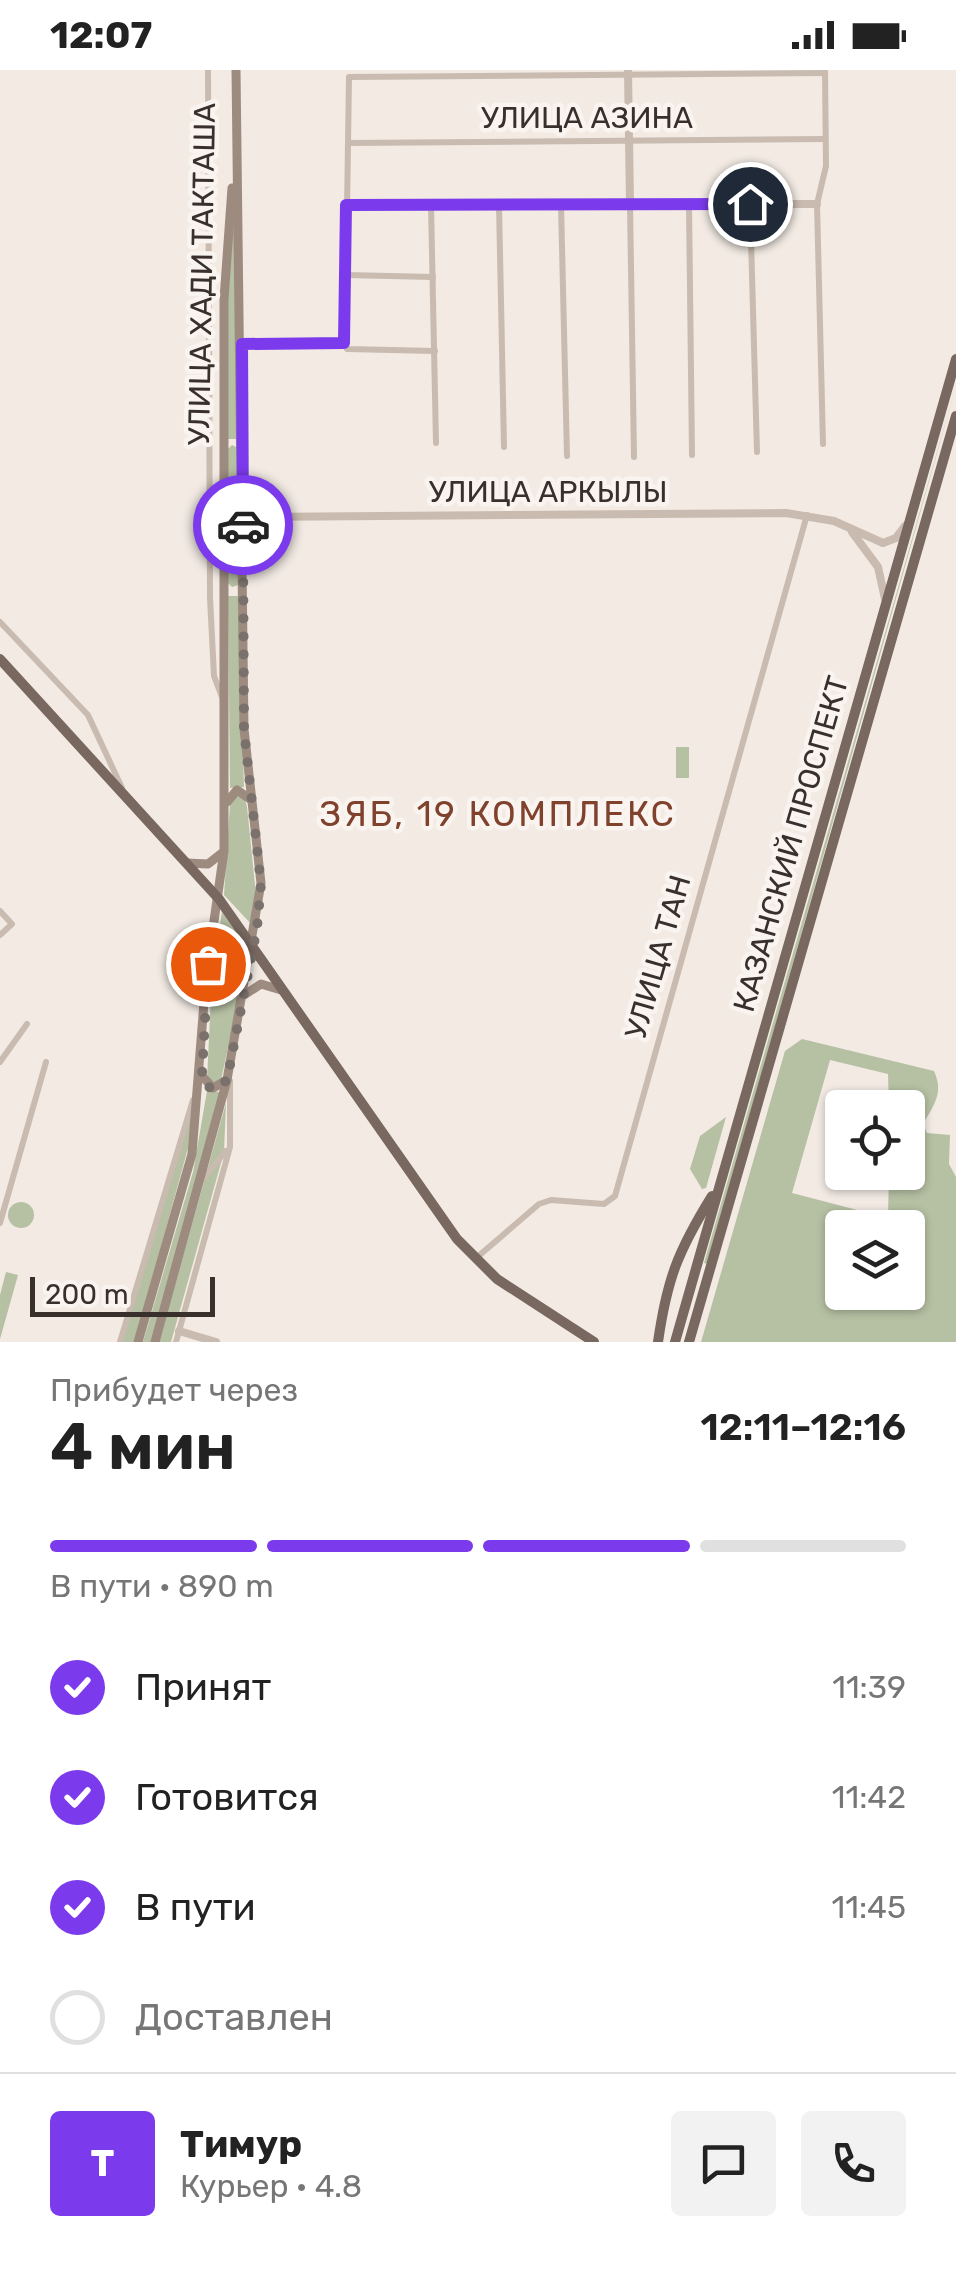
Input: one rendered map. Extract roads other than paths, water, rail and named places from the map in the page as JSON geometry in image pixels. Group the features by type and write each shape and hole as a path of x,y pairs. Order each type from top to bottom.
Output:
{"main road":[{"name":"УЛИЦА ХАДИ ТАКТАША","path":"155,1342 227,1080 254,945 261,884 244,730 242,344 234,70"},
{"name":"УЛИЦА ХАДИ ТАКТАША","path":"138,1342 192,1154 201,1079 206,977 224,851 224,299 232,187 234,70"},
{"name":"КАЗАНСКИЙ ПРОСПЕКТ","path":"674,1342 956,359"},
{"name":"КАЗАНСКИЙ ПРОСПЕКТ","path":"690,1342 956,416"},
{"path":"224,448 233,442 243,447"},
{"path":"224,582 233,592 244,586"},
{"path":"0,659 219,899 475,1259 497,1279 594,1342"},
{"path":"226,804 237,790 246,793 252,802"},
{"path":"186,862 208,864 224,851"},
{"path":"244,995 261,984 285,992"},
{"path":"201,1079 208,1087 217,1088 227,1080"},
{"path":"658,1340 666,1287 683,1244 720,1182"},
{"path":"666,1287 676,1276 696,1268 704,1276 701,1301"}],"street":[{"path":"208,70 211,566 214,676 224,700"},
{"path":"346,346 344,275 350,77 825,72 826,140 817,204 823,444"},
{"path":"628,73 634,458"},
{"name":"УЛИЦА АЗИНА","path":"349,143 826,140"},
{"path":"561,204 567,456"},
{"path":"689,204 692,454"},
{"path":"750,204 757,452"},
{"path":"346,205 817,204"},
{"path":"431,205 436,443"},
{"path":"499,205 504,447"},
{"path":"344,275 433,277"},
{"path":"242,344 435,351"},
{"path":"211,410 224,430"},
{"name":"УЛИЦА АРКЫЛЫ","path":"243,517 808,514 883,543 896,538 908,523"},
{"name":"УЛИЦА ТАН","path":"475,1259 539,1204 551,1200 604,1204 615,1196 808,514"},
{"path":"850,529 878,567 885,608"},
{"path":"211,566 224,547"},
{"path":"0,622 88,715 126,797"},
{"path":"0,912 12,924 0,936"},
{"path":"0,1062 27,1024"},
{"path":"0,1223 4,1193 46,1062"},
{"path":"176,1342 230,1147 230,1064"},
{"path":"120,1342 185,1118 201,1079"},
{"path":"201,1181 230,1147"},
{"path":"179,1331 216,1342"}],"district":[{"name":"ЗЯБ, 19 КОМПЛЕКС","path":"498,814"}]}
